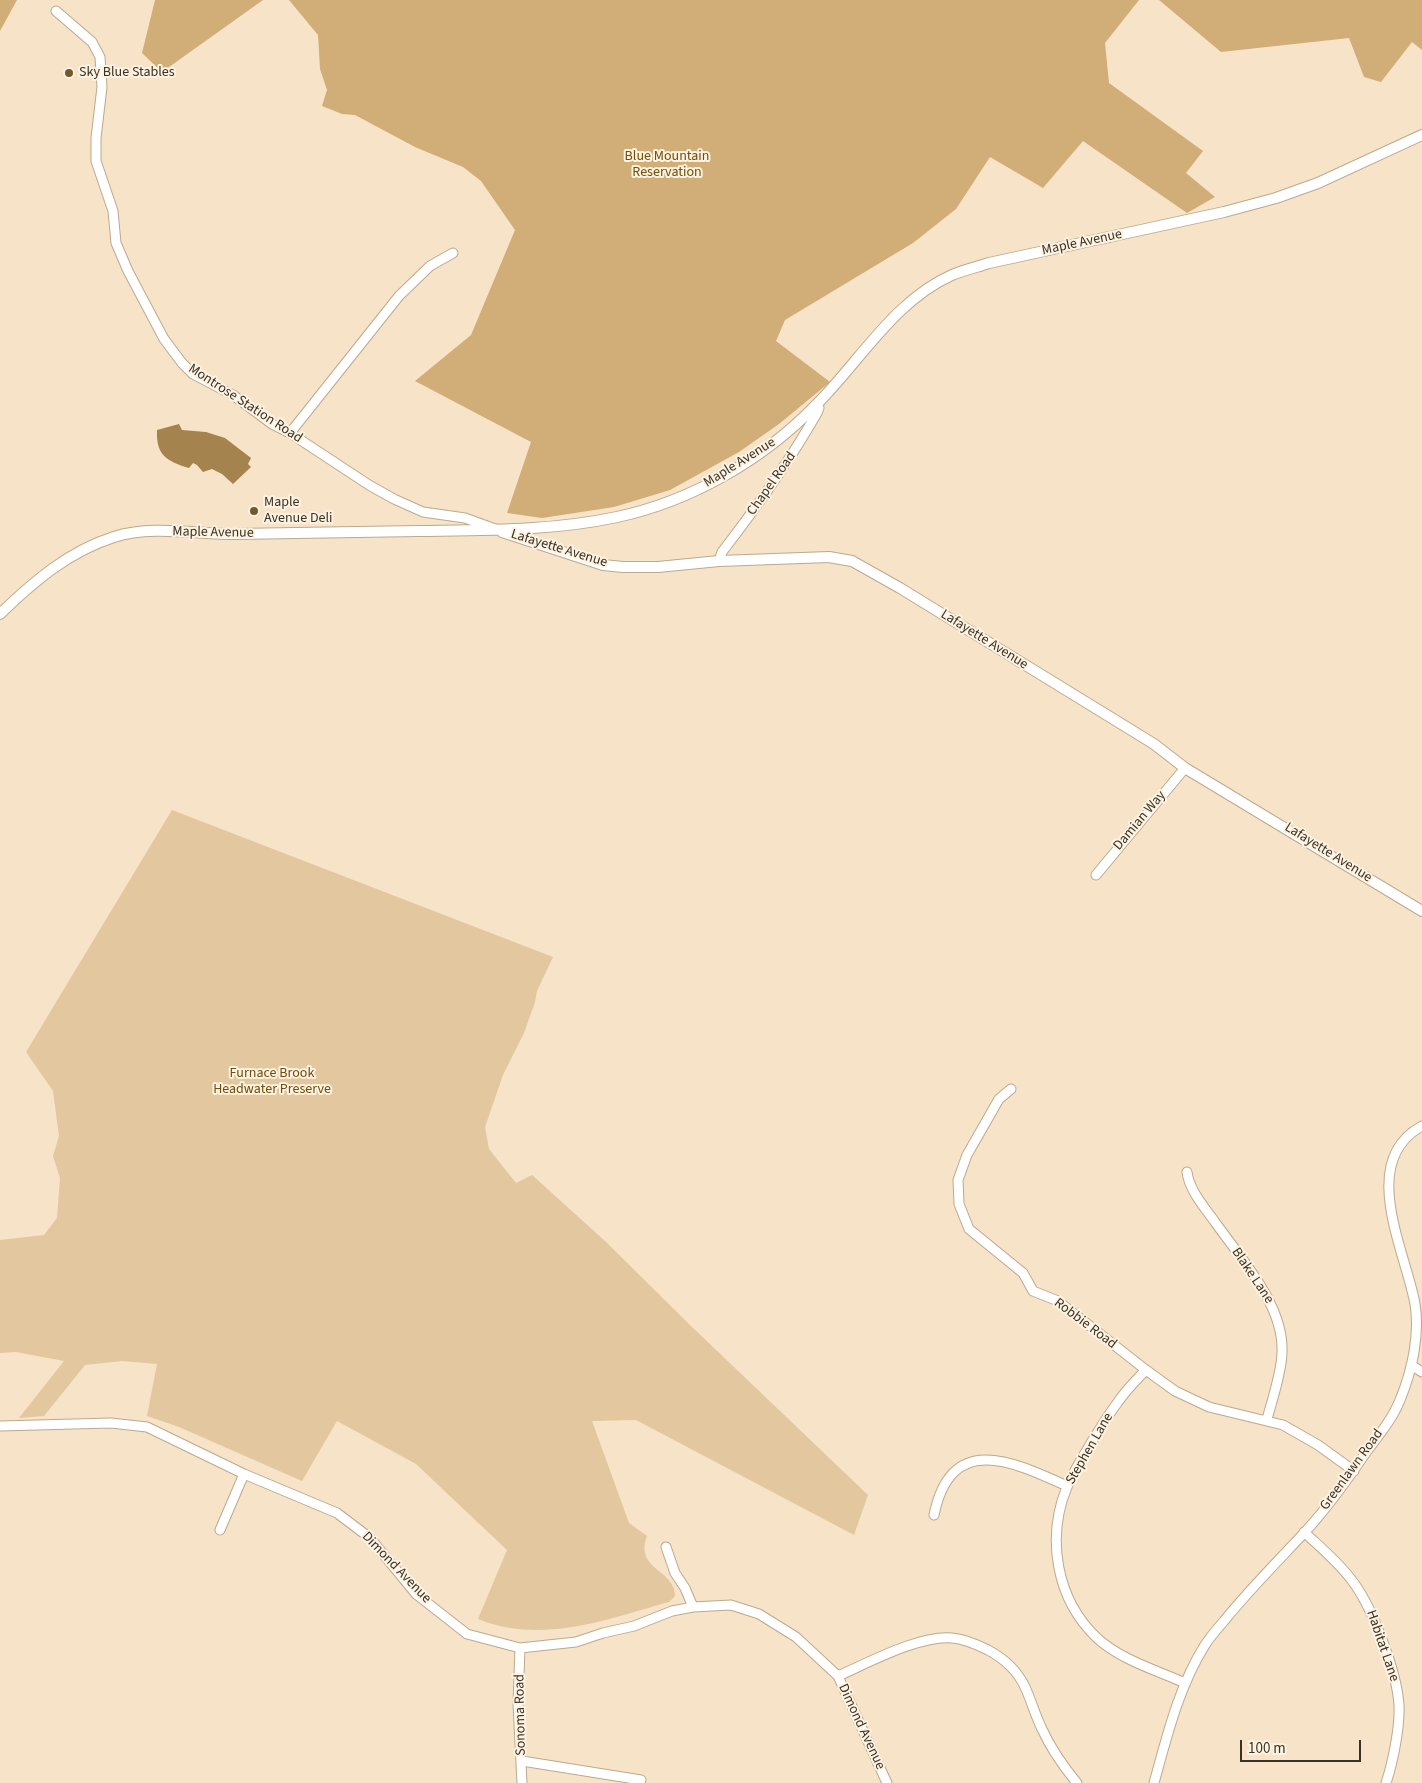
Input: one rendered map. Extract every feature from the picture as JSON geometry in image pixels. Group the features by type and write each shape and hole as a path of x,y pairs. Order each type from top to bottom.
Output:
{"street":[{"name":"Montrose Station Road","path":"56,11 92,42 100,57 102,87 96,138 96,161 113,211 116,243 164,339 174,354 193,374 233,396 272,424 290,433 369,485 423,512 465,518 497,530"},
{"name":"Maple Avenue","path":"0,614 24,591 66,559 89,546 117,536 149,532 230,534 543,528 612,518 656,506 717,480 782,437 818,404 900,312 917,296 952,275 989,263 1224,212 1293,193 1422,135"},
{"path":"290,433 398,296 430,266 453,253"},
{"name":"Chapel Road","path":"719,561 722,552 775,481 798,445 817,413 818,404"},
{"name":"Lafayette Avenue","path":"497,530 603,565 623,567 658,567 719,561 829,557 852,561 900,588 1154,744 1185,768 1422,911"},
{"name":"Damian Way","path":"1096,875 1185,768"},
{"name":"Robbie Road","path":"1010,1088 999,1099 967,1155 958,1180 959,1204 969,1229 1023,1273 1033,1291 1058,1301 1175,1391 1209,1407 1283,1424 1354,1470"},
{"name":"Greenlawn Road","path":"1154,1783 1185,1683 1205,1645 1270,1568 1322,1513 1354,1470 1400,1401 1411,1365 1416,1322 1415,1304 1388,1198 1389,1174 1400,1148 1408,1136 1422,1126"},
{"name":"Blake Lane","path":"1187,1172 1188,1178 1200,1200 1268,1296 1279,1321 1282,1337 1282,1354 1267,1420"},
{"path":"1411,1365 1422,1372"},
{"name":"Stephen Lane","path":"1146,1370 1119,1400 1082,1458 1067,1486 1058,1524 1057,1563 1061,1578 1075,1610 1098,1638 1124,1657 1185,1683"},
{"name":"Dimond Avenue","path":"0,1426 111,1423 146,1427 244,1474 337,1514 370,1538 416,1594 467,1634 520,1648 576,1642 602,1633 634,1626 672,1611 692,1607 731,1605 759,1614 796,1637 838,1676 887,1783"},
{"path":"934,1515 937,1498 948,1478 966,1464 978,1460 992,1459 1008,1463 1067,1486"},
{"path":"220,1530 244,1474"},
{"name":"Habitat Lane","path":"1304,1532 1328,1553 1362,1594 1372,1615 1393,1673 1399,1705 1398,1723 1386,1783"},
{"path":"666,1547 675,1573 685,1588 692,1607"},
{"path":"838,1676 872,1661 936,1638 964,1639 975,1643 996,1654 1017,1673 1051,1748 1063,1767 1077,1783"},
{"name":"Sonoma Road","path":"520,1648 518,1704 522,1783"},
{"path":"522,1761 641,1780"}],"green space":[{"path":"0,0 17,0 0,31"},
{"path":"155,0 263,0 162,72 142,53"},
{"name":"Blue Mountain Reservation","path":"289,0 1139,0 1105,43 1109,83 1203,151 1186,173 1215,197 1187,213 1083,141 1043,188 990,157 956,209 913,243 785,320 776,341 830,382 779,424 739,452 670,490 614,507 542,518 507,513 531,442 415,381 471,335 515,230 481,181 463,167 415,147 355,115 342,114 322,106 327,90 320,69 318,35"},
{"path":"1159,0 1422,0 1422,50 1412,42 1381,82 1364,77 1349,38 1221,52"},
{"name":"Furnace Brook Headwater Preserve","path":"172,810 553,957 537,991 524,1033 503,1075 485,1127 489,1149 516,1183 532,1175 605,1241 868,1495 854,1535 636,1420 592,1421 629,1523 647,1536 644,1547 646,1556 650,1563 669,1580 675,1596 669,1602 598,1622 550,1630 526,1630 478,1619 507,1550 416,1464 337,1421 302,1481 179,1427 147,1416 157,1364 122,1361 85,1365 44,1416 19,1418 64,1361 16,1352 0,1353 0,1240 44,1235 57,1218 60,1178 53,1156 59,1136 53,1091 26,1052"}],"shaded area":[{"path":"179,424 182,430 206,432 225,438 251,458 248,464 251,467 233,484 222,474 212,469 203,472 193,463 189,468 174,463 164,456 158,446 157,430"}],"place":[{"name":"Sky Blue Stables","path":"69,73"},
{"name":"Maple Avenue Deli","path":"254,511"}]}
